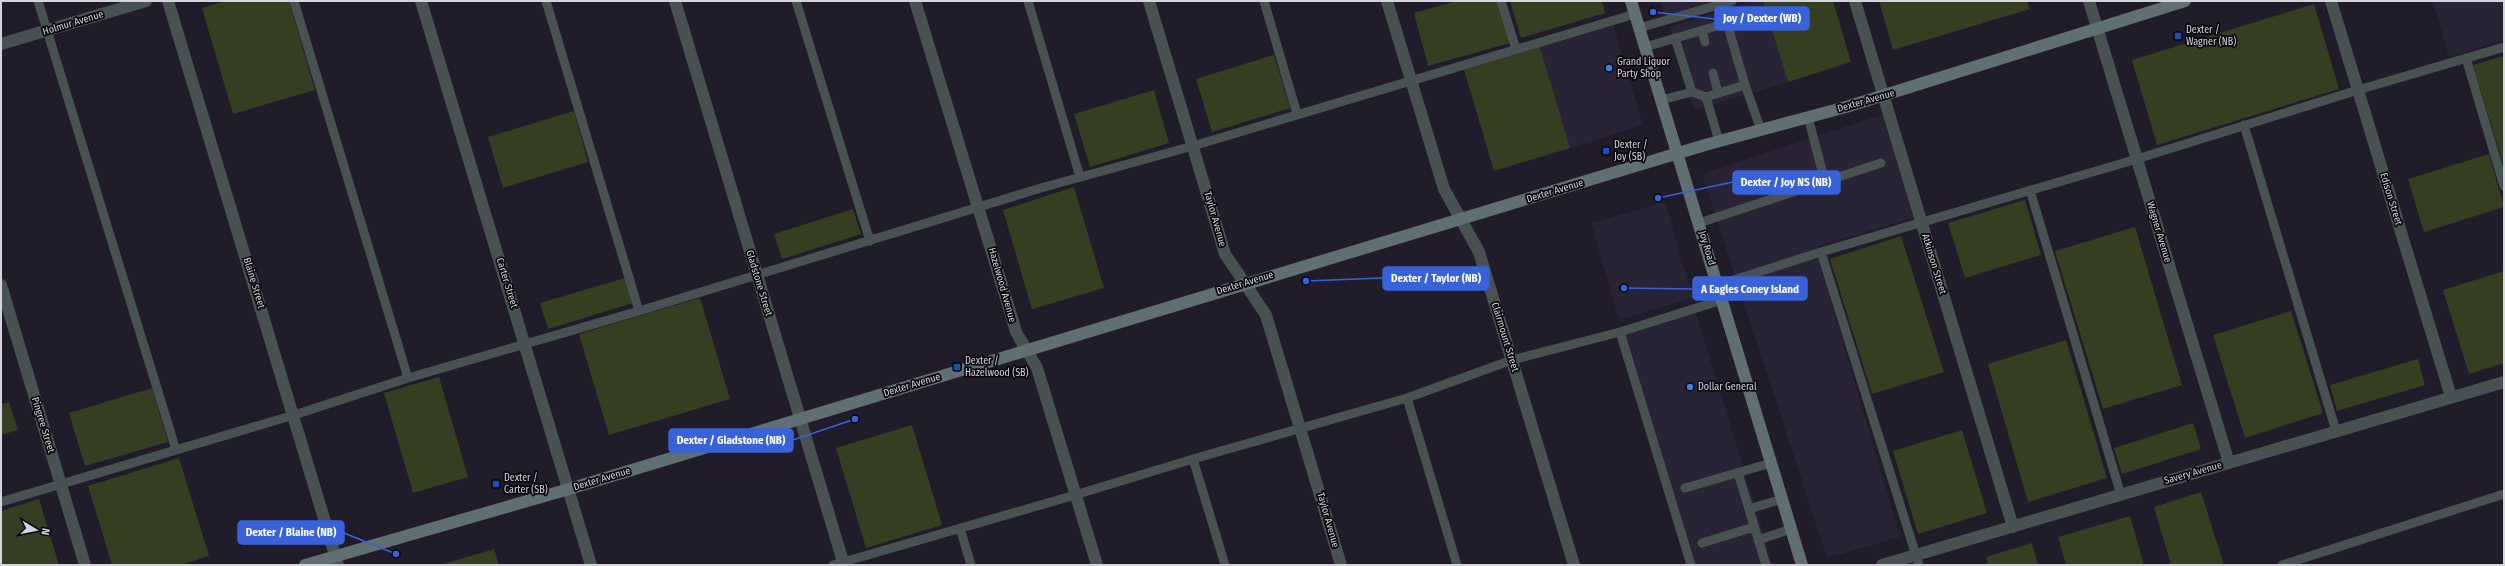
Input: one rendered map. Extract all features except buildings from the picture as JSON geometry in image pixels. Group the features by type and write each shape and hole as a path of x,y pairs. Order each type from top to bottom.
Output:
{"street":[{"name":"Holmur Avenue","path":"1,44 146,1"},
{"name":"Blaine Street","path":"168,1 337,560"},
{"name":"Carter Street","path":"421,1 591,565"},
{"name":"Gladstone Street","path":"674,1 800,419 840,564"},
{"name":"Hazelwood Avenue","path":"915,1 980,208 1016,332 1037,368 1097,565"},
{"name":"Taylor Avenue","path":"1149,1 1225,254 1246,283 1266,315 1341,565"},
{"name":"Clairmount Street","path":"1387,1 1444,189 1479,252 1574,565"},
{"name":"Joy Road","path":"1631,1 1802,565"},
{"name":"Atkinson Street","path":"1855,1 2013,527"},
{"name":"Wagner Avenue","path":"2089,1 2229,463"},
{"name":"Dexter Avenue","path":"304,565 337,560 1461,218 1678,153 1882,95 2185,1"},
{"name":"Edison Street","path":"2331,1 2451,397"},
{"name":"Pingree Street","path":"1,285 85,565"},
{"name":"Savery Avenue","path":"1882,565 1917,560 2013,527 2504,382"}],"lane":[{"path":"38,1 176,450"},
{"path":"294,1 408,378"},
{"path":"546,1 639,312"},
{"path":"796,1 870,241"},
{"path":"1028,1 1080,177"},
{"path":"1264,1 1297,114"},
{"path":"1501,1 1516,49"},
{"path":"1639,28 1732,1"},
{"path":"1,502 294,415 408,378 639,312 1080,177 1193,146 1635,14"},
{"path":"1645,47 1727,23 1745,85 1761,130"},
{"path":"1702,30 1705,42"},
{"path":"1675,38 1692,92"},
{"path":"1718,285 1922,221 2137,159 2358,90 2504,47"},
{"path":"2466,58 2504,186"},
{"path":"1713,73 1718,93"},
{"path":"1661,100 1692,92 1706,97 1745,85"},
{"path":"1706,97 1720,141"},
{"path":"1808,117 1825,182"},
{"path":"2244,125 2336,431"},
{"path":"1699,223 1881,163"},
{"path":"2030,190 2121,495"},
{"path":"1821,252 1917,560"},
{"path":"840,564 1075,495 1193,458 1407,398 1512,360 1620,332 1722,300"},
{"path":"1620,332 1691,565"},
{"path":"1407,398 1457,565"},
{"path":"1193,458 1225,565"},
{"path":"1685,488 1771,463"},
{"path":"1738,472 1766,565"},
{"path":"2282,565 2504,494"},
{"path":"1749,509 1782,499"},
{"path":"1702,543 1754,526"},
{"path":"960,528 971,565"},
{"path":"1758,540 1791,529"}],"shaded area":[{"path":"1660,1 1720,1 1665,18"},
{"path":"1754,1 1763,1 1788,82 1694,110 1670,27"},
{"path":"2433,1 2504,1 2504,40 2449,57"},
{"path":"1613,24 1643,125 1570,148 1540,47"},
{"path":"1884,114 1914,218 1815,247 1900,537 1827,558 1702,174"},
{"path":"1665,202 1693,298 1619,320 1591,223"},
{"path":"1696,313 1773,565 1695,565 1625,335"}],"green space":[{"path":"225,1 289,1 315,90 233,114 202,8"},
{"path":"1457,1 1499,1 1510,43 1428,66 1414,13"},
{"path":"1510,1 1602,1 1605,13 1521,38"},
{"path":"1763,1 1833,1 1851,62 1788,82"},
{"path":"1879,1 2027,1 2030,9 1893,50"},
{"path":"2314,4 2339,89 2157,145 2132,60"},
{"path":"1540,47 1570,148 1494,171 1464,70"},
{"path":"1274,55 1290,108 1212,132 1196,79"},
{"path":"2504,56 2504,167 2473,65"},
{"path":"1154,90 1169,143 1090,167 1074,114"},
{"path":"574,111 588,162 503,188 488,137"},
{"path":"2489,154 2504,207 2424,232 2408,179"},
{"path":"1074,187 1104,288 1032,309 1003,210"},
{"path":"2025,200 2041,255 1965,278 1948,223"},
{"path":"853,209 861,234 782,259 774,234"},
{"path":"2135,227 2182,385 2103,409 2055,251"},
{"path":"1901,236 1944,372 1872,394 1830,259"},
{"path":"2504,271 2504,363 2469,374 2443,290"},
{"path":"625,278 633,303 548,329 540,303"},
{"path":"700,298 730,399 609,435 579,334"},
{"path":"2291,311 2323,413 2245,438 2213,335"},
{"path":"2066,340 2107,478 2028,502 1988,364"},
{"path":"2418,359 2425,385 2337,411 2330,385"},
{"path":"439,377 468,477 413,493 384,393"},
{"path":"152,388 168,442 85,466 69,413"},
{"path":"9,402 18,430 1,435 1,404"},
{"path":"2193,423 2201,449 2122,474 2114,448"},
{"path":"912,425 942,525 866,548 836,448"},
{"path":"1962,430 1987,513 1918,534 1893,451"},
{"path":"179,458 209,556 180,565 112,565 88,486"},
{"path":"2201,492 2224,565 2171,565 2154,507"},
{"path":"39,499 59,565 1,565 1,511"},
{"path":"2130,516 2144,565 2066,565 2058,537"},
{"path":"2032,543 2038,565 1988,565 1986,557"},
{"path":"494,549 499,565 440,565"}],"place":[{"name":"Joy / Dexter (WB)","path":"1653,12"},
{"name":"Dexter / Wagner (NB)","path":"2178,36"},
{"name":"Grand Liquor Party Shop","path":"1609,68"},
{"name":"Dexter / Joy (SB)","path":"1606,151"},
{"name":"Dexter / Joy NS (NB)","path":"1658,198"},
{"name":"Dexter / Taylor (NB)","path":"1306,281"},
{"name":"A Eagles Coney Island","path":"1624,288"},
{"name":"Dexter / Hazelwood (SB)","path":"957,367"},
{"name":"Dollar General","path":"1690,387"},
{"name":"Dexter / Gladstone (NB)","path":"855,419"},
{"name":"Dexter / Carter (SB)","path":"496,484"},
{"name":"Dexter / Blaine (NB)","path":"396,554"}]}
